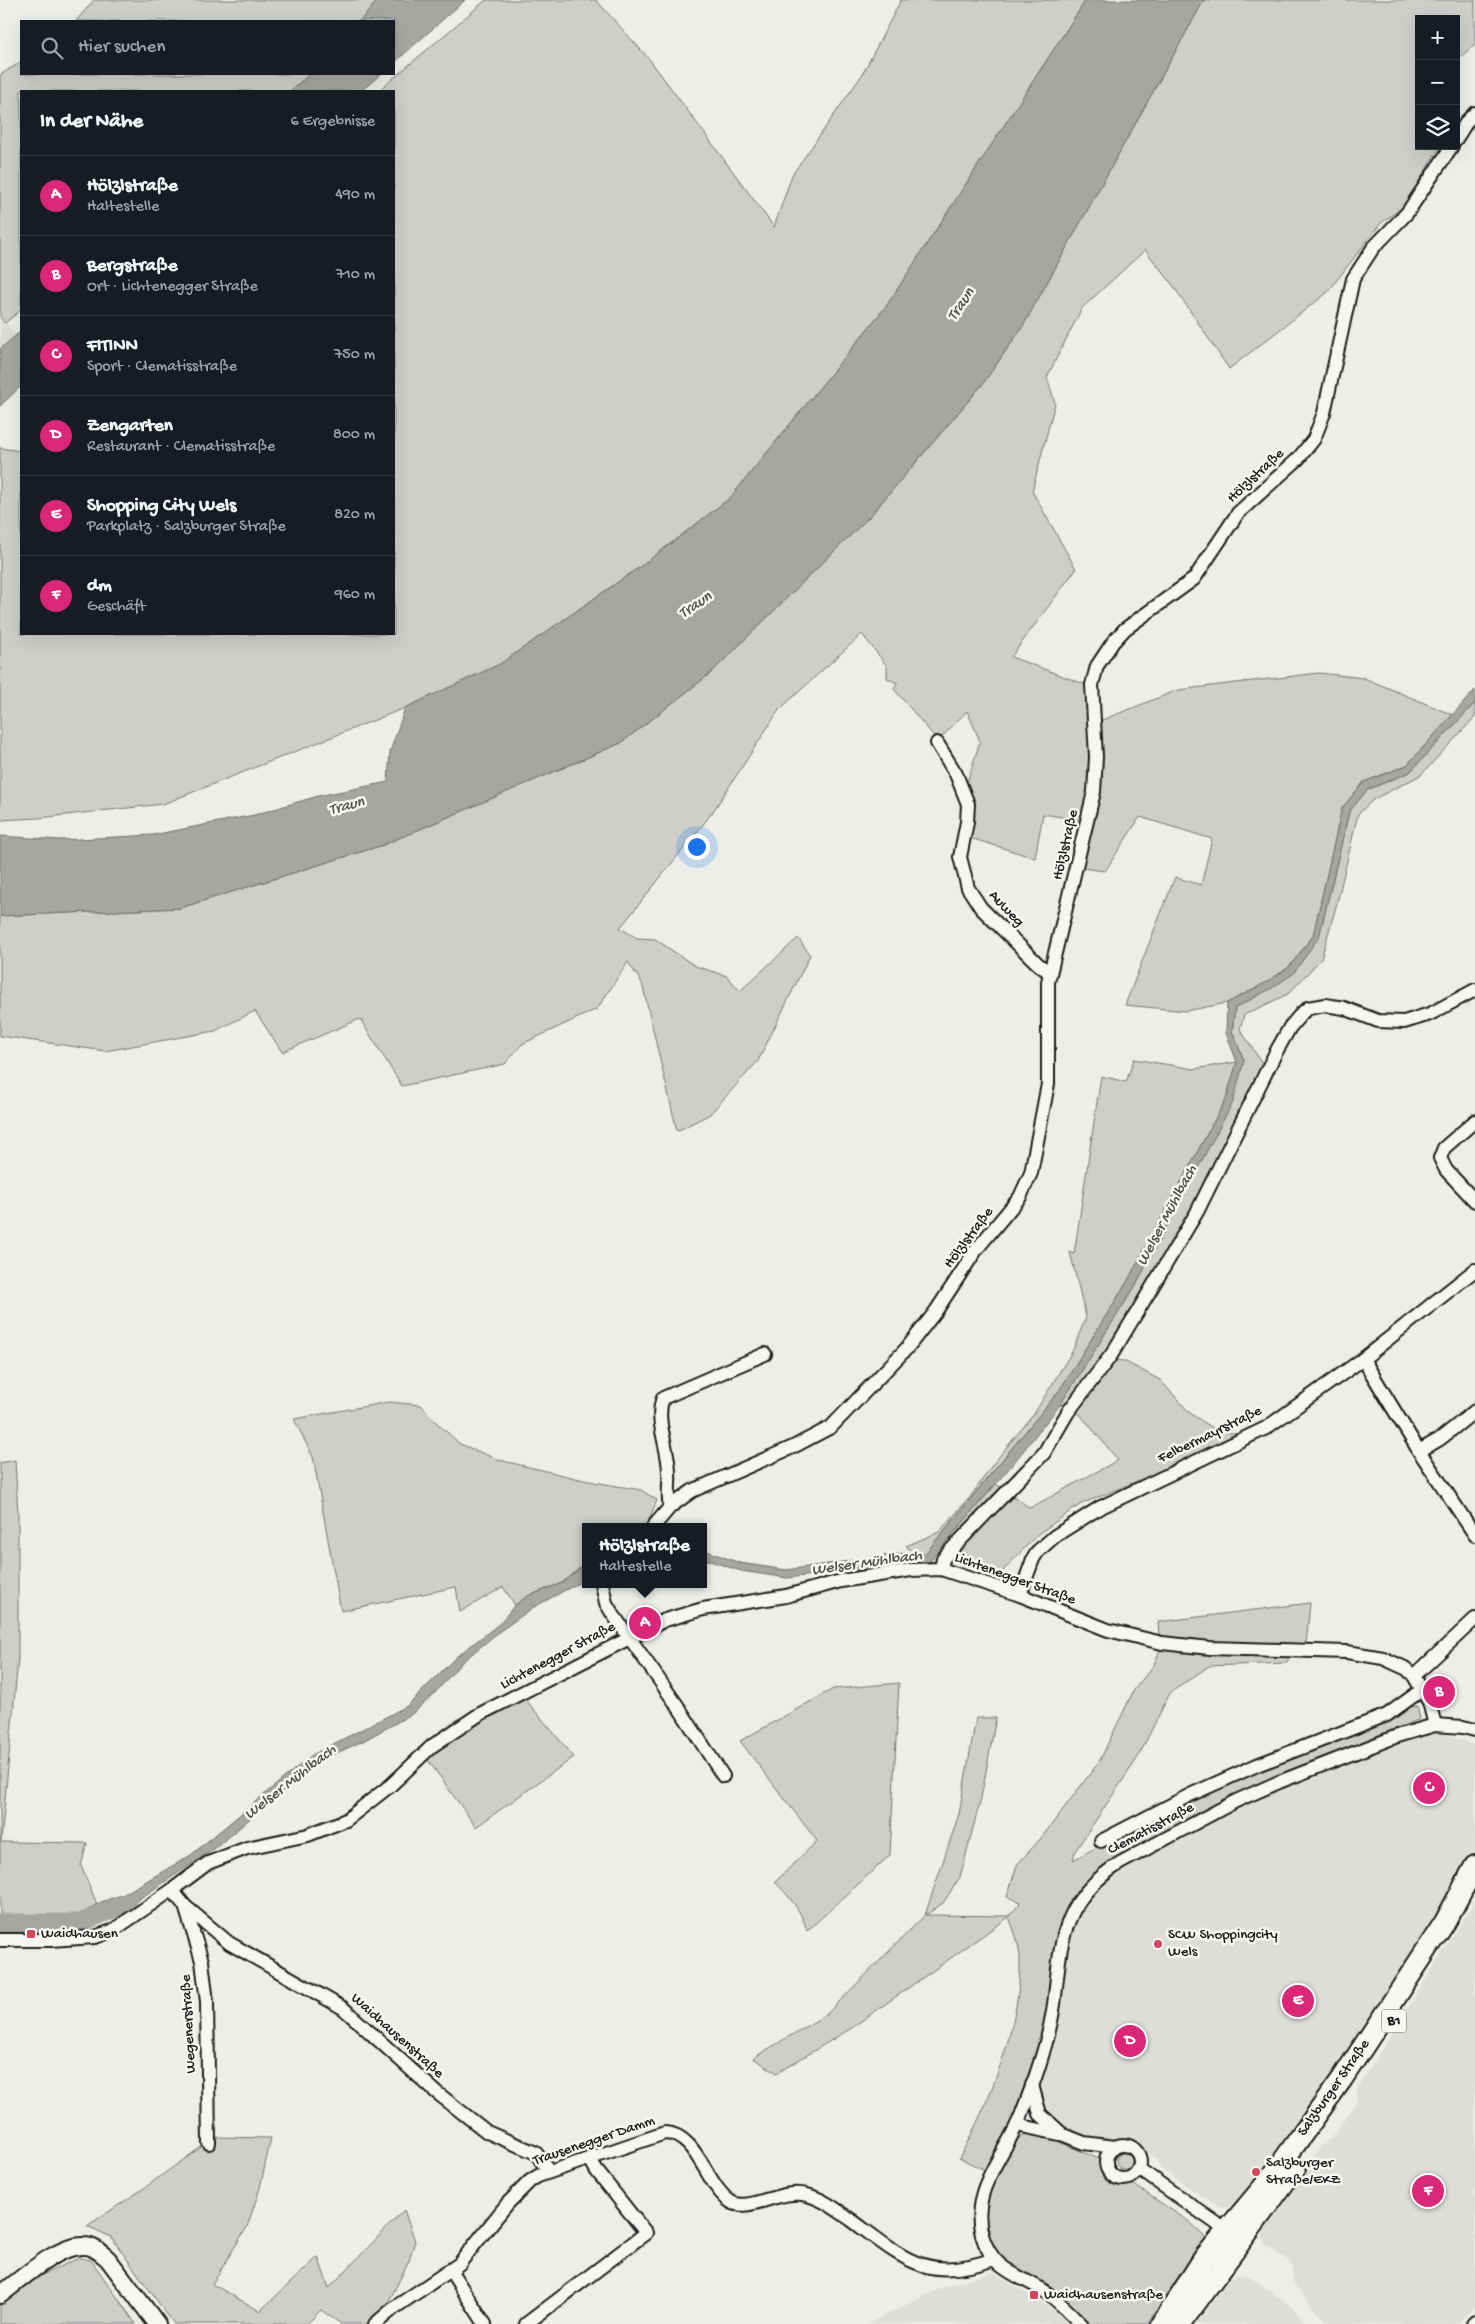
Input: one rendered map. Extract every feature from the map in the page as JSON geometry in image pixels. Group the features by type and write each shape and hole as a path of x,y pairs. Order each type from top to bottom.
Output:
{"main road":[{"name":"Salzburger Straße","path":"1180,2324 1232,2236 1270,2178 1342,2079 1419,1963 1475,1866"},
{"name":"Salzburger Straße","path":"1162,2324 1190,2278 1232,2236 1308,2150 1445,1941 1475,1889"}],"street":[{"path":"1460,134 1475,113"},
{"name":"Hölzlstraße","path":"656,1523 670,1507 692,1491 831,1427 912,1343 976,1250 1014,1206 1031,1173 1048,1084 1047,999 1050,973 1094,792 1096,757 1092,685 1097,666 1108,649 1126,629 1194,580 1238,513 1298,460 1314,439 1324,414 1352,279 1361,263 1373,248 1407,213 1449,150"},
{"name":"Auweg","path":"937,742 959,780 968,804 967,822 960,858 968,888 981,908 1038,964 1050,973"},
{"path":"941,1569 943,1559 948,1553 1044,1453 1074,1404 1112,1354 1193,1219 1276,1052 1290,1027 1302,1013 1316,1005 1325,1005 1344,1008 1378,1021 1404,1022 1430,1014 1475,990"},
{"path":"1475,1120 1444,1148 1440,1158 1446,1170 1475,1201"},
{"name":"Felbermayrstraße","path":"1020,1595 1033,1559 1038,1551 1055,1536 1113,1501 1266,1428 1363,1359 1475,1270"},
{"path":"670,1507 667,1498 669,1470 660,1415 660,1405 664,1398 765,1354"},
{"path":"1363,1359 1419,1451 1475,1535"},
{"path":"1419,1451 1440,1439 1475,1411"},
{"name":"Lichtenegger Straße","path":"0,1940 50,1940 95,1937 112,1931 208,1863 247,1848 308,1834 346,1820 391,1785 432,1746 480,1714 558,1676 628,1637 665,1620 703,1609 786,1596 841,1581 911,1570 941,1569 1020,1595 1108,1630 1162,1643 1210,1648 1347,1652 1383,1658 1407,1669 1414,1676 1429,1702 1435,1725"},
{"path":"603,1588 606,1602 628,1637 679,1708 724,1776"},
{"path":"1414,1676 1475,1619"},
{"path":"1101,1841 1257,1765 1387,1715 1423,1689"},
{"path":"1435,1725 1475,1730"},
{"name":"Clematisstraße","path":"994,2259 983,2237 979,2223 981,2195 1020,2120 1032,2085 1053,2012 1064,1933 1081,1898 1106,1872 1120,1862 1236,1802 1279,1782 1400,1735 1435,1725"},
{"name":"Waidhausenstraße","path":"172,1890 185,1906 229,1943 343,2008 436,2092 487,2132 536,2153 549,2172"},
{"name":"Wegenerstraße","path":"185,1906 202,1961 206,2002 209,2143"},
{"path":"1032,2085 1040,2114 1064,2135"},
{"path":"1020,2120 1040,2114"},
{"path":"1020,2120 1084,2144 1106,2162 1109,2170 1119,2178 1134,2175 1138,2169 1140,2162 1135,2150 1130,2146 1115,2147 1084,2144"},
{"name":"Trausenegger Damm","path":"375,2324 394,2308 459,2264 508,2203 530,2181 549,2172 665,2132 671,2133 689,2146 721,2193 733,2203 739,2205 751,2204 788,2193 808,2195 833,2207 900,2255 920,2265 943,2270 956,2269 994,2259"},
{"path":"1106,2162 1110,2151 1115,2147"},
{"path":"526,2324 646,2233 596,2170 590,2159"},
{"path":"1138,2169 1232,2236"},
{"path":"0,2295 56,2254 70,2247 86,2246 98,2250 108,2259 157,2324"},
{"path":"994,2259 1006,2271 1042,2290 1081,2324"},
{"path":"450,2270 485,2324"}],"shaded area":[{"path":"94,0 378,0 361,20 77,20"},
{"path":"486,0 596,0 650,60 774,227 792,175 862,75 901,0 1086,0 887,305 730,498 644,564 500,664 405,708 163,804 39,818 0,820 0,448 20,451 20,635 395,635 395,90 379,90"},
{"path":"1204,0 1475,0 1475,45 1460,57 1460,15 1415,15 1415,150 1438,150 1404,206 1380,224 1327,293 1229,369 1170,281 1145,250 1082,308 1047,377 1055,403 1032,491 1076,569 1011,657 1087,685 1097,722 1178,690 1319,673 1364,678 1453,715 1407,765 1364,782 1342,808 1313,936 1289,967 1267,982 1227,1003 1186,1011 1125,1005 1175,877 1201,885 1212,839 1140,817 1105,871 1082,868 1092,822 1043,814 1035,858 967,837 966,786 980,741 967,711 938,741 894,689 897,683 887,678 887,666 862,634 779,710 712,813 620,928 637,938 655,939 695,966 727,976 740,991 798,938 810,955 758,1061 710,1114 677,1131 642,983 628,962 597,1009 522,1044 505,1064 402,1086 360,1019 282,1052 255,1011 215,1031 105,1051 0,1036 0,916 180,908 383,845 621,743 711,673 870,516 982,385 1023,326"},
{"path":"20,63 20,75 309,75 291,90 20,90 20,311 5,323 0,317 0,75"},
{"path":"0,317 17,335 0,349"},
{"path":"1475,703 1475,717 1421,775 1374,799 1358,814 1337,903 1321,959 1288,994 1244,1015 1240,1029 1264,1066 1197,1200 1104,1358 1124,1361 1160,1380 1191,1414 1216,1430 1242,1435 1165,1470 1081,1504 1038,1534 1000,1574 959,1560 929,1562 996,1484 1030,1508 1118,1460 1073,1406 1060,1405 1134,1288 1197,1169 1244,1060 1232,1031 1235,1008 1270,989 1319,937 1349,812 1367,790 1410,772"},
{"path":"1134,1059 1194,1069 1237,1062 1226,1099 1127,1282 1059,1391 925,1554 912,1552 906,1546 939,1532 971,1496 993,1464 1034,1414 1073,1350 1086,1317 1070,1252 1074,1254 1101,1076 1126,1082"},
{"path":"389,1402 421,1405 460,1444 499,1460 588,1481 641,1490 657,1500 648,1523 582,1523 582,1566 562,1583 528,1596 515,1605 503,1587 460,1612 456,1587 341,1611 313,1457 294,1419"},
{"path":"15,1460 18,1514 18,1659 1,1842 87,1843 81,1866 97,1904 80,1915 0,1918 0,1463"},
{"path":"1310,1603 1306,1644 1185,1641 1159,1636 1158,1622"},
{"path":"1161,1647 1291,1654 1287,1663 1209,1666 1170,1693 1137,1759 1075,1851 1073,1860 1178,1804 1259,1766 1377,1725 1412,1707 1417,1706 1420,1719 1288,1771 1199,1812 1093,1874 1072,1901 1061,1925 1056,1944 1048,2007 1041,2037 1011,2124 1000,2148 985,2170 959,2158 982,2112 1002,2061 1016,2008 1020,1957 1009,1917 850,2029 777,2073 753,2058 827,2014 925,1915 959,1814 976,1718 996,1718 981,1798 960,1877 943,1903 926,1915 1009,1916 1021,1902 1007,1897 1017,1865 1042,1837 1099,1762 1134,1690 1154,1665"},
{"path":"899,1683 890,1855 807,1931 802,1917 794,1904 775,1882 817,1841 740,1741 833,1689"},
{"path":"525,1699 574,1757 476,1827 428,1760 453,1734"},
{"path":"1441,1733 1475,1745 1475,1851 1453,1893 1388,1990 1384,2007 1305,2120 1278,2148 1233,2206 1222,2209 1162,2170 1155,2159 1134,2141 1089,2138 1051,2121 1039,2101 1039,2079 1066,1946 1075,1918 1091,1894 1111,1873 1235,1808 1306,1776 1416,1735"},
{"path":"1475,1901 1475,2307 1455,2324 1330,2324 1294,2286 1291,2263 1264,2244 1263,2234 1272,2215 1322,2145 1335,2134 1356,2102 1357,2089"},
{"path":"1030,2133 1046,2136 1101,2160 1101,2171 1111,2181 1122,2185 1134,2185 1191,2223 1207,2240 1163,2307 1153,2314 1148,2324 1089,2324 1061,2296 1004,2261 988,2238 983,2206 990,2183 1018,2138"},
{"path":"215,2137 271,2138 260,2188 247,2227 212,2284 260,2311 318,2257 329,2288 404,2210 415,2241 409,2261 386,2307 368,2324 341,2324 321,2310 307,2324 174,2324 111,2237 87,2226 140,2191"},
{"path":"1124,2153 1130,2155 1132,2161 1130,2167 1124,2169 1118,2167 1116,2161 1118,2155"},
{"path":"79,2258 91,2260 136,2324 0,2324 0,2304 27,2282"},
{"path":"993,2272 1066,2318 1068,2324 867,2324 943,2287"},
{"path":"1237,2275 1248,2275 1294,2308 1307,2324 1196,2324 1229,2280"}],"water":[{"path":"378,0 465,0 395,62 395,20 361,20"},
{"name":"Traun","path":"1086,0 1204,0 1023,326 982,385 870,516 711,673 621,743 383,845 180,908 0,916 0,836 61,840 153,835 254,815 318,796 388,782 390,752 405,708 500,664 644,564 730,498 887,305"},
{"path":"309,75 380,75 362,90 291,90"},
{"path":"20,332 20,387 0,406 0,349"},
{"path":"1475,690 1475,703 1410,772 1367,790 1349,812 1319,937 1293,974 1235,1008 1232,1031 1244,1060 1233,1102 1134,1288 1060,1405 929,1562 787,1578 741,1571 707,1560 707,1551 740,1563 786,1570 912,1552 925,1554 1059,1391 1127,1282 1226,1099 1237,1062 1226,1033 1227,1003 1267,982 1289,967 1313,936 1342,808 1364,782 1407,765"},
{"path":"582,1566 582,1581 534,1607 500,1631 462,1662 434,1694 412,1714 363,1741 317,1762 214,1849 136,1901 80,1923 0,1923 0,1918 80,1915 101,1902 124,1894 191,1855 312,1755 407,1706 456,1657 499,1624 515,1605 528,1596 562,1583"}],"waterway":[{"name":"Welser Mühlbach","path":"0,1923 80,1923 127,1903"}],"place":[{"name":"Hölzlstraße","path":"645,1623"},
{"name":"Bergstraße","path":"1439,1692"},
{"name":"FITINN","path":"1429,1788"},
{"name":"Waidhausen","path":"31,1934"},
{"name":"SCW Shoppingcity Wels","path":"1158,1944"},
{"name":"Shopping City Wels","path":"1298,2001"},
{"name":"Zengarten","path":"1130,2041"},
{"name":"Salzburger Straße/EKZ","path":"1256,2172"},
{"name":"dm","path":"1428,2191"},
{"name":"Waidhausenstraße","path":"1034,2295"}]}
